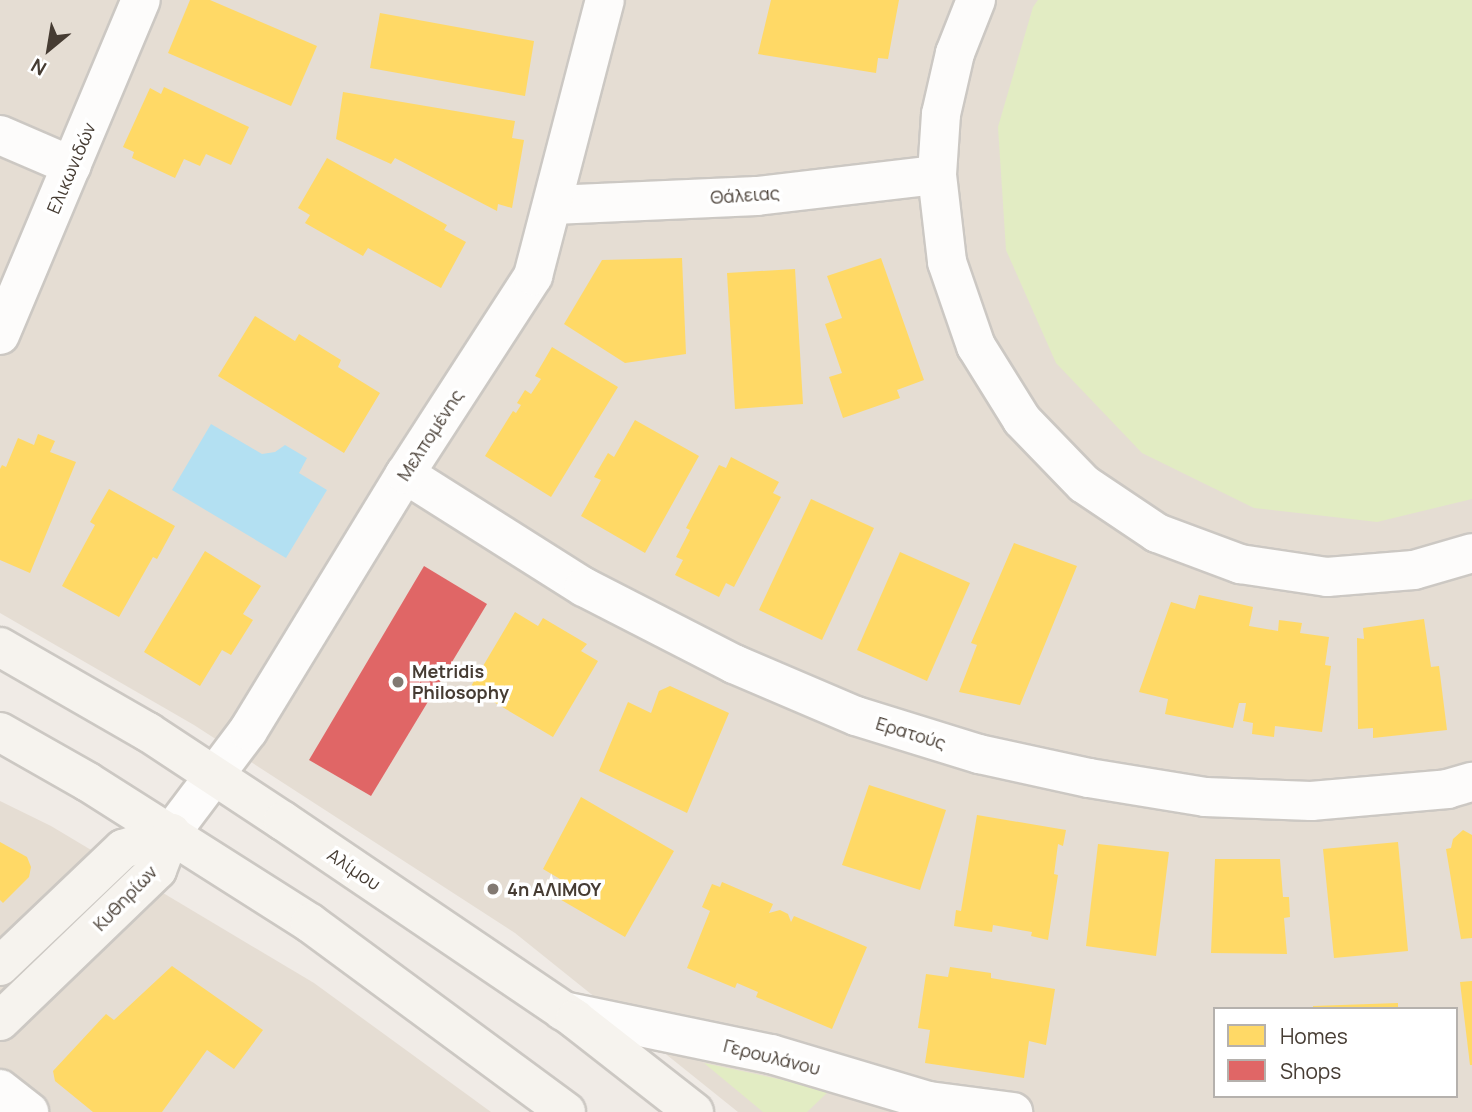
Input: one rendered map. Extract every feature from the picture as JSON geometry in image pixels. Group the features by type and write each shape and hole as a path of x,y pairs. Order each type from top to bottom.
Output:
{"main road":[{"name":"Αλίμου","path":"0,648 148,732 214,776 563,1011 621,1052 694,1112"},
{"path":"0,732 171,833 310,923 566,1112"},
{"name":"Κυθηρίων","path":"0,966 123,849 171,833"},
{"name":"Κυθηρίων","path":"0,1021 157,870 171,833"}],"street":[{"name":"Ελικωνιδών","path":"0,335 141,0"},
{"name":"Μελπομένης","path":"171,833 248,731 405,474 533,276 605,0"},
{"path":"976,0 955,53 941,114 937,175 947,262 976,346 1023,420 1084,484 1157,533 1240,564 1327,577 1414,570 1472,554"},
{"path":"0,135 72,166"},
{"name":"Θάλειας","path":"553,205 757,196 937,175"},
{"name":"Ερατούς","path":"405,474 584,587 734,664 856,716 979,754 1089,778 1205,797 1311,801 1447,789 1472,782"},
{"name":"Γερουλάνου","path":"563,1011 771,1054 929,1101"},
{"path":"0,1089 29,1112"},
{"path":"878,1112 929,1101 1013,1112"}],"shaded area":[{"path":"0,0 1472,0 1472,1112 738,1112 515,933 194,725 0,613"},
{"path":"0,801 51,826 314,983 491,1112 0,1112"}],"green space":[{"path":"1038,0 1472,0 1472,499 1377,522 1254,508 1142,453 1056,363 1006,250 998,127 1033,7"},
{"path":"704,1063 830,1090 807,1112 763,1112"}],"water":[{"path":"211,424 262,454 275,452 285,445 307,458 299,473 327,490 286,558 172,490"}],"building: Homes":[{"path":"190,0 210,0 317,46 291,106 168,53"},
{"path":"771,0 899,0 888,59 878,58 876,73 758,54"},
{"path":"380,13 534,41 525,96 370,68"},
{"path":"164,87 249,127 231,165 206,154 200,166 184,159 175,178 132,158 134,152 123,147 150,88 161,94"},
{"path":"343,92 515,121 512,138 524,140 512,208 498,204 497,211 395,158 391,164 336,139"},
{"path":"327,158 447,225 444,230 466,242 441,288 368,248 363,256 305,223 310,215 298,208"},
{"path":"682,258 686,354 625,363 564,324 602,260"},
{"path":"881,258 924,380 897,390 900,398 843,418 829,377 842,373 825,324 842,318 827,276"},
{"path":"795,269 803,404 735,409 727,273"},
{"path":"255,316 295,341 299,334 341,360 338,367 380,393 344,453 218,376"},
{"path":"552,347 618,387 551,497 485,456 513,411 516,413 521,405 517,403 525,390 531,394 541,379 535,376"},
{"path":"635,420 699,456 645,553 581,516 601,480 594,477 608,453 614,457"},
{"path":"38,434 55,441 50,452 76,462 30,573 0,560 0,469 2,465 6,467 18,438 34,445"},
{"path":"731,457 779,482 773,493 781,497 734,587 726,583 719,597 675,575 683,560 676,557 690,530 686,528 719,465 726,468"},
{"path":"109,489 175,526 157,559 153,557 119,617 62,586 95,525 90,522"},
{"path":"811,499 874,528 822,640 759,610"},
{"path":"1014,543 1077,566 1020,705 959,692 977,645 971,643"},
{"path":"205,551 261,586 243,614 253,620 231,655 222,650 200,686 144,652"},
{"path":"900,552 970,583 927,681 857,650"},
{"path":"1199,595 1253,607 1249,626 1278,631 1279,620 1302,623 1300,633 1329,637 1325,665 1331,666 1322,732 1275,726 1274,737 1252,734 1253,723 1243,721 1246,703 1239,703 1233,728 1165,714 1168,699 1139,692 1171,602 1195,609"},
{"path":"515,612 538,626 543,618 587,644 581,651 598,661 553,737 470,688"},
{"path":"1424,619 1431,667 1439,666 1447,730 1373,738 1373,728 1358,729 1357,638 1364,639 1363,628"},
{"path":"670,686 729,713 687,813 599,771 628,702 651,713 659,691"},
{"path":"869,785 946,810 920,890 842,865"},
{"path":"581,797 674,851 625,937 551,894 560,879 543,869"},
{"path":"977,815 1066,830 1063,846 1058,844 1054,874 1058,875 1048,940 1031,936 1032,932 993,925 992,932 954,926 956,910 961,911"},
{"path":"1463,830 1472,835 1472,938 1461,939 1446,849 1451,848 1453,839"},
{"path":"0,842 27,857 31,867 29,877 3,903 0,900"},
{"path":"1398,842 1408,951 1334,958 1323,849"},
{"path":"1098,844 1169,852 1156,956 1086,946"},
{"path":"1215,859 1280,859 1283,897 1289,897 1290,917 1284,918 1287,954 1211,953"},
{"path":"722,882 773,904 769,913 780,910 788,914 791,922 794,916 867,947 832,1029 756,997 758,992 737,983 735,988 687,968 710,911 702,907 712,884 720,887"},
{"path":"172,966 263,1030 234,1069 207,1050 162,1112 93,1112 55,1081 53,1071 106,1014 114,1020"},
{"path":"950,967 991,973 991,978 1055,989 1046,1045 1029,1041 1024,1078 925,1063 930,1030 918,1028 926,974 948,977"},
{"path":"1472,981 1472,1065 1470,1065 1460,982"},
{"path":"1398,1003 1398,1007 1313,1006"}],"building: Shops":[{"name":"Metridis Philosophy","path":"424,566 487,604 371,796 309,760"}],"place":[{"name":"Metridis Philosophy","path":"398,682"},
{"name":"4η ΑΛΙΜΟΥ","path":"493,889"}]}
